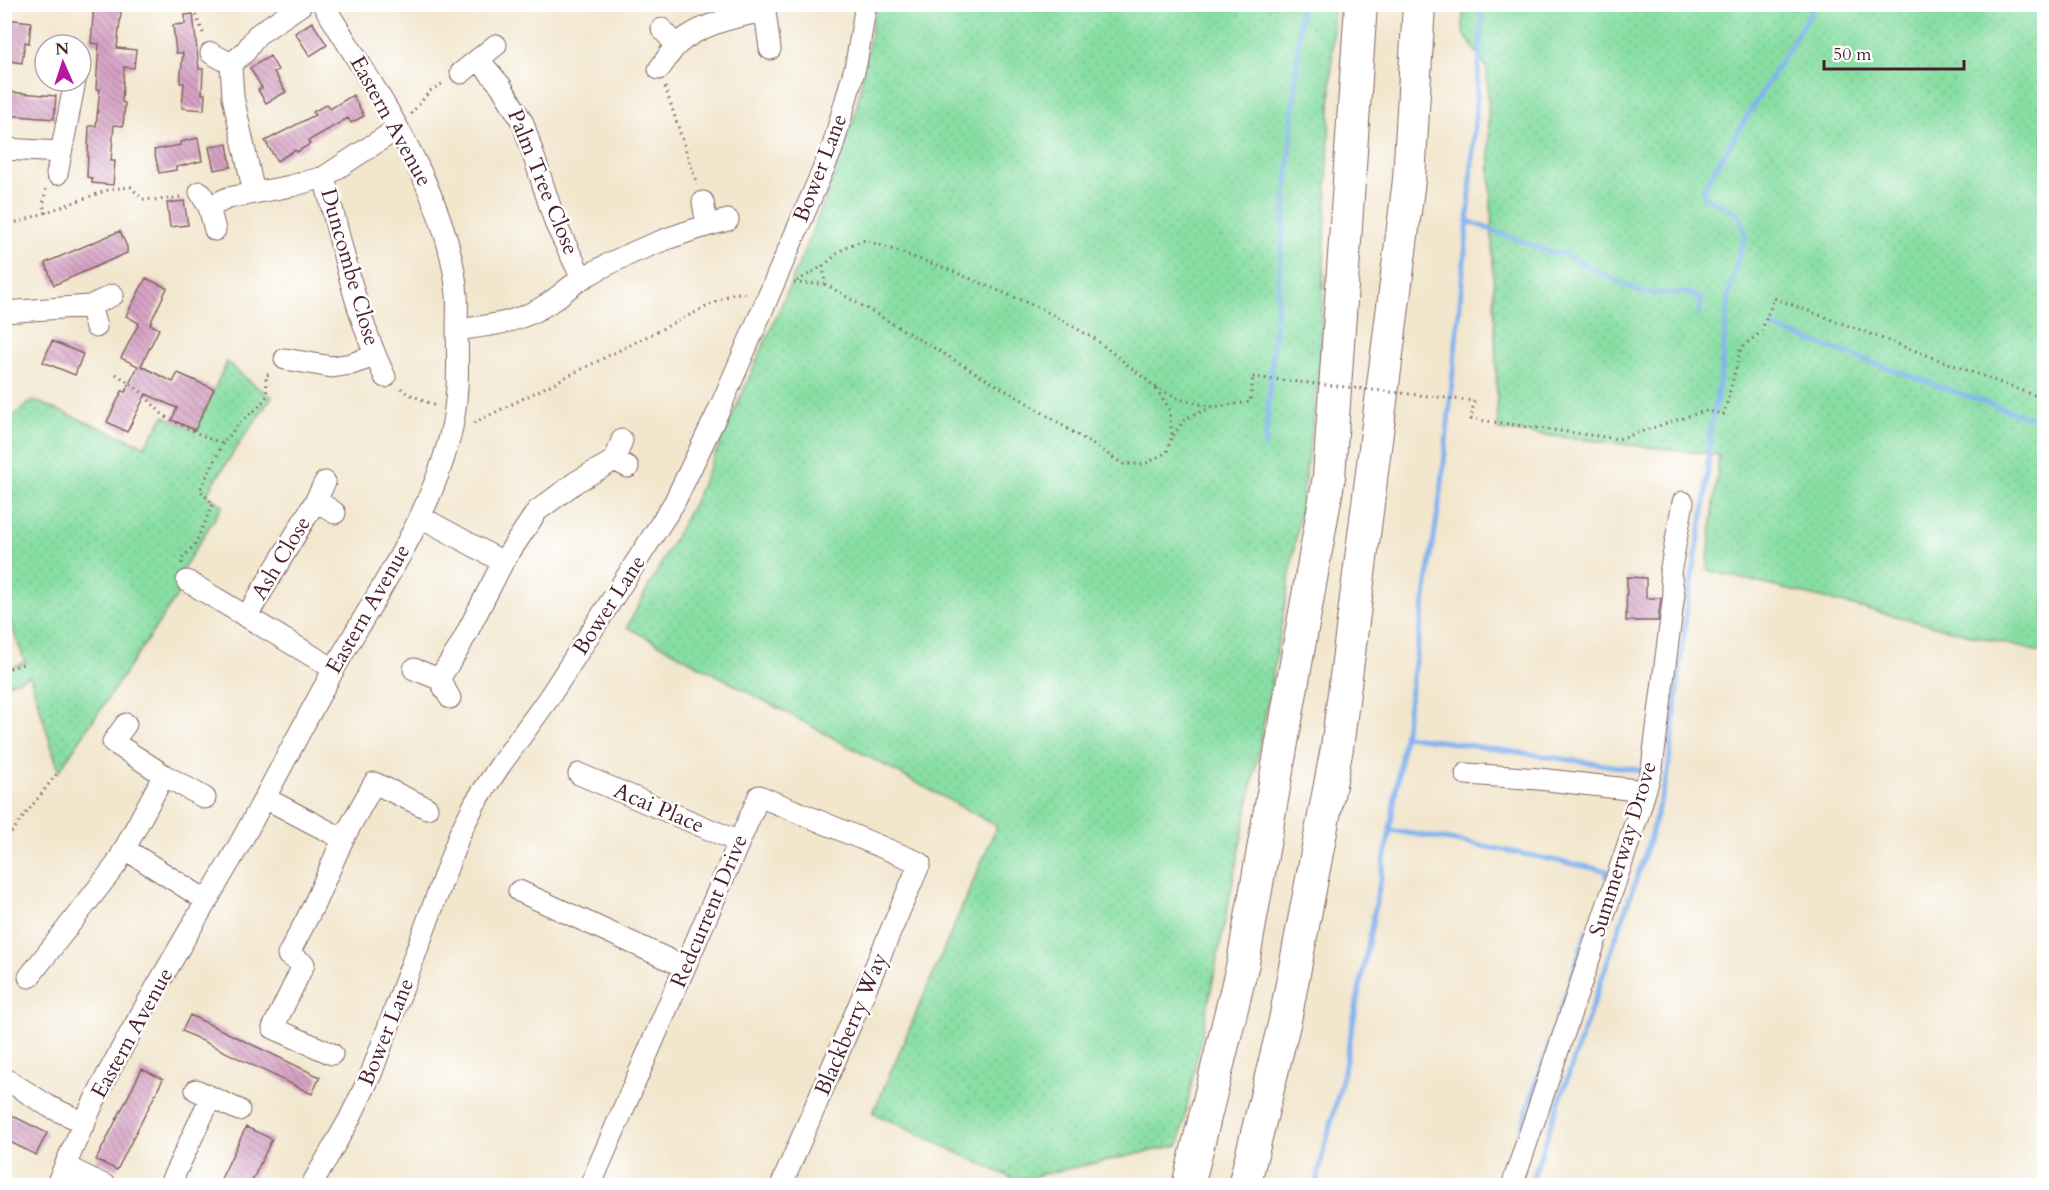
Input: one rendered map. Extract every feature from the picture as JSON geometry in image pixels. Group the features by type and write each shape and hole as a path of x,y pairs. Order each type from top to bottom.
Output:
{"highway":[{"path":"1188,1185 1244,963 1329,477 1361,4"},
{"path":"1245,1185 1285,1020 1337,748 1409,180 1419,4"}],"street":[{"name":"Eastern Avenue","path":"56,1185 110,1069 207,901 334,669 421,517 439,473 453,419 459,369 457,295 450,253 441,221 431,192 397,129 323,4"},
{"name":"Bower Lane","path":"311,1185 349,1120 371,1074 460,833 475,803 548,699 674,503 784,284 801,217 832,149 856,64 866,4"},
{"path":"254,193 233,97 239,58 257,35 301,5"},
{"path":"659,69 676,45 705,27 765,8 770,49"},
{"path":"662,29 676,45"},
{"path":"461,73 496,45"},
{"path":"211,53 239,58"},
{"name":"Palm Tree Close","path":"478,59 501,86 524,123 556,225 582,278"},
{"path":"57,174 73,93"},
{"path":"215,230 204,199 228,198 324,177 397,129"},
{"path":"4,149 61,152"},
{"name":"Duncombe Close","path":"324,177 357,300 375,356 386,377"},
{"path":"703,202 707,225"},
{"path":"458,330 506,324 547,304 582,278 632,254 707,225 728,220"},
{"path":"4,312 90,306 113,295"},
{"path":"90,306 96,327"},
{"name":"Duncombe Close","path":"303,358 332,367 351,364 375,356"},
{"path":"439,679 459,648 503,562 537,511 576,482 622,464 622,440"},
{"name":"Ash Close","path":"247,616 321,491 335,513"},
{"name":"Summerway Drove","path":"1512,1185 1652,768 1674,594 1670,573 1683,502"},
{"path":"421,517 503,562"},
{"name":"Ash Close","path":"187,580 334,669"},
{"path":"414,669 439,679 450,698"},
{"path":"126,724 113,742 205,798"},
{"name":"Acai Place","path":"579,774 739,842"},
{"path":"1466,774 1539,779 1645,791"},
{"path":"29,977 116,865 164,775"},
{"path":"332,1054 273,1028 304,964 288,955 313,907 343,839 374,783 427,808"},
{"name":"Redcurrent Drive","path":"590,1185 759,796 920,863"},
{"path":"265,798 343,839"},
{"path":"125,849 207,901"},
{"name":"Blackberry Way","path":"781,1185 920,863"},
{"path":"519,891 685,967"},
{"path":"4,1078 50,1107 85,1123"},
{"path":"170,1185 203,1094 239,1110"},
{"path":"65,1166 106,1185"}],"path":[{"path":"192,4 211,53"},
{"path":"650,4 654,20 662,29"},
{"path":"659,69 703,202"},
{"path":"397,129 430,91 461,73"},
{"path":"4,223 19,222 111,189 131,187 142,199 159,200 184,197 204,199"},
{"path":"825,284 823,266 845,247 865,240 945,268 1042,309 1095,339 1154,386 1179,399 1213,407"},
{"path":"386,377 394,380 405,392 440,409 466,426 734,293 747,295 784,284 825,284 1029,404 1123,464 1145,464 1167,452 1172,436 1186,418 1213,407 1251,402 1253,377 1474,401 1471,419 1619,439 1704,411 1724,414 1741,348 1761,332 1774,298 2044,399"},
{"path":"187,580 182,570 182,559 195,544 213,504 200,490 223,443 243,419 258,408 267,396 266,375 303,358"},
{"path":"116,374 139,390 164,416 207,438 223,443"},
{"path":"1154,386 1169,408 1172,436"},
{"path":"4,670 26,663"},
{"path":"4,842 59,771"}],"green space":[{"path":"1463,4 2044,5 2044,653 1707,570 1719,455 1498,430 1487,69 1463,32"},
{"path":"876,5 1334,5 1320,368 1307,466 1257,758 1179,1145 1016,1180 873,1113 997,826 627,627 693,504 785,297 824,202 855,115"},
{"path":"227,362 272,397 206,495 223,505 182,570 187,581 59,771 30,676 5,685 5,670 25,662 8,616 5,599 5,423 33,400 145,446 164,416 195,430"}],"building":[{"path":"94,4 122,4 117,48 136,50 134,68 124,67 123,126 114,125 111,161 115,161 113,185 92,183 92,178 87,177 89,126 96,126 100,89 96,89 99,44 93,43"},
{"path":"193,14 199,69 203,69 204,110 182,108 184,83 180,83 183,53 176,53 173,25 185,24 185,15"},
{"path":"6,19 31,22 29,43 25,42 22,63 4,60"},
{"path":"312,22 327,45 310,56 295,33"},
{"path":"270,56 278,70 274,72 286,92 266,103 258,90 262,88 250,68"},
{"path":"4,93 56,96 54,119 4,115"},
{"path":"353,95 364,116 351,123 348,118 308,141 310,144 297,152 295,150 277,161 265,141 315,115 313,112 327,104 330,109"},
{"path":"198,138 202,161 159,173 154,150 181,145 180,142"},
{"path":"227,144 231,167 214,170 209,147"},
{"path":"184,201 188,225 170,227 167,203"},
{"path":"120,231 127,247 127,253 54,285 45,263"},
{"path":"146,278 167,288 150,324 159,329 141,366 173,382 178,373 214,389 195,430 172,420 177,408 146,394 127,432 107,422 122,391 125,392 138,366 121,358 139,323 126,316"},
{"path":"52,341 83,354 75,375 43,362"},
{"path":"1627,577 1646,578 1646,598 1661,598 1658,621 1626,621"},
{"path":"190,1015 320,1077 312,1094 182,1031"},
{"path":"142,1069 163,1079 117,1170 96,1160"},
{"path":"9,1114 47,1133 36,1155 4,1139 4,1122"},
{"path":"246,1127 272,1139 250,1185 218,1185"}],"waterway":[{"path":"1265,446 1299,42 1300,4"},
{"path":"1315,1186 1343,1075 1390,830 1442,484 1468,221 1483,4"},
{"path":"1530,1186 1648,845 1668,773 1687,605 1705,503 1711,425 1722,368 1729,291 1745,235 1740,214 1704,197 1704,187 1816,4"},
{"path":"1468,221 1550,252 1565,255 1642,293 1689,293 1701,299 1699,314"},
{"path":"1772,327 2018,414 2044,421"},
{"path":"1406,736 1640,770"},
{"path":"1390,830 1608,871 1606,877"},
{"path":"1502,1186 1587,931"}]}
